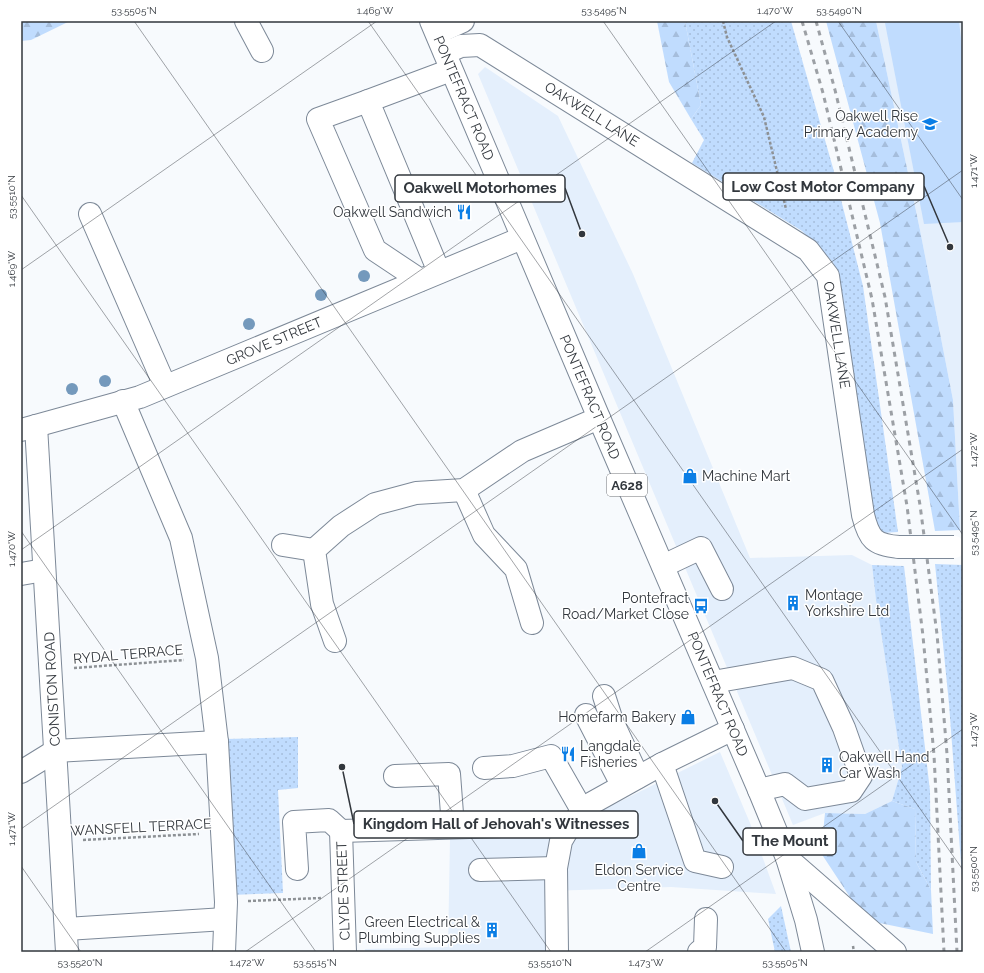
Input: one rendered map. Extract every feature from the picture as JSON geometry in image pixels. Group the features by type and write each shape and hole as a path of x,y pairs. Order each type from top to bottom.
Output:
{"main road":[{"path":"246,21 262,51"},
{"path":"434,27 463,21"},
{"name":"PONTEFRACT ROAD","path":"434,27 522,238 787,858 806,920 813,952"},
{"name":"OAKWELL LANE","path":"429,276 375,250 318,119 368,101 448,61 461,46 480,45 793,239 808,250 828,276 863,515 867,533 880,544 899,547 959,547"},
{"path":"368,101 429,276"},
{"path":"90,214 164,386"},
{"name":"GROVE STREET","path":"28,428 123,402 522,238"},
{"path":"123,402 181,538 207,658 216,742 222,833 226,911 224,952"},
{"path":"314,550 341,526 375,504 416,493 464,490 522,451 599,418"},
{"name":"CONISTON ROAD","path":"28,428 44,570 67,952"},
{"path":"464,490 484,536 516,569 532,623"},
{"path":"283,545 314,550"},
{"path":"663,566 701,548 722,589"},
{"path":"314,550 322,604 335,641"},
{"path":"21,574 44,570"},
{"path":"713,682 793,668 822,680 844,728 861,776 851,790 805,799 785,784 759,790"},
{"path":"604,696 630,781"},
{"path":"586,715 630,781"},
{"path":"557,952 556,868 561,840 577,818 592,802 662,764 733,729"},
{"path":"21,772 55,751 216,742"},
{"path":"484,768 513,766 551,756 577,818"},
{"path":"662,764 695,861 722,867"},
{"path":"395,776 449,774 454,827"},
{"path":"296,869 294,822 330,820 341,831 454,827 577,818"},
{"name":"CLYDE STREET","path":"341,831 345,952"},
{"path":"787,858 895,952"},
{"path":"480,870 556,868"},
{"path":"66,929 226,911"},
{"path":"699,952 704,947 706,919"}],"path":[{"path":"723,21 727,37 764,117 793,239"},
{"name":"RYDAL TERRACE","path":"50,670 207,658"},
{"name":"WANSFELL TERRACE","path":"61,841 222,833"},
{"path":"226,911 343,897"}],"shaded area":[{"name":"Oakwell Rise Primary Academy","path":"876,21 963,21 963,537 960,530 953,400 920,230"},
{"path":"485,67 558,116 633,274 750,558 852,555 872,565 902,767 892,801 865,814 825,813 793,825 478,74"},
{"path":"720,752 750,823 776,894 671,887 548,891 547,952 365,952 365,949 448,947 450,839 548,837"}],"green space":[{"path":"21,21 70,21 31,40 21,41"},
{"path":"657,21 685,21 701,105 691,119 669,82"},
{"path":"685,21 791,21 833,168 863,286 898,532 882,533 872,518 843,297 833,262 802,231 692,163 704,140 691,119 701,105"},
{"path":"826,21 876,21 920,230 953,400 960,530 935,531 880,223"},
{"name":"Oakwell Rise Primary Academy","path":"904,21 959,21 963,55 963,222 924,224 885,23"},
{"path":"935,564 963,565 963,890 949,704"},
{"path":"872,565 904,566 930,791 931,890 916,862 915,809 892,801 902,767"},
{"path":"298,737 298,788 278,790 283,893 231,895 225,739"},
{"path":"892,801 915,809 916,862 931,890 933,934 865,920 821,853 825,813 865,814"},
{"path":"781,906 791,952 775,952 768,919"}],"railway":[{"path":"802,21 823,93 872,299 907,506 923,636 934,755 944,952"},
{"path":"816,21 835,90 885,297 920,505 937,634 947,754 957,952"}],"place":[{"name":"Oakwell Rise Primary Academy","path":"930,124"},
{"name":"Oakwell Sandwich","path":"464,212"},
{"name":"Oakwell Motorhomes","path":"582,234"},
{"name":"Low Cost Motor Company","path":"950,247"},
{"name":"Machine Mart","path":"690,476"},
{"name":"Montage Yorkshire Ltd","path":"793,603"},
{"name":"Pontefract Road/Market Close","path":"701,606"},
{"name":"Homefarm Bakery","path":"688,717"},
{"name":"Langdale Fisheries","path":"568,754"},
{"name":"Oakwell Hand Car Wash","path":"827,765"},
{"name":"Kingdom Hall of Jehovah's Witnesses","path":"342,767"},
{"name":"The Mount","path":"715,801"},
{"name":"Eldon Service Centre","path":"639,851"},
{"name":"Green Electrical & Plumbing Supplies","path":"492,930"}]}
